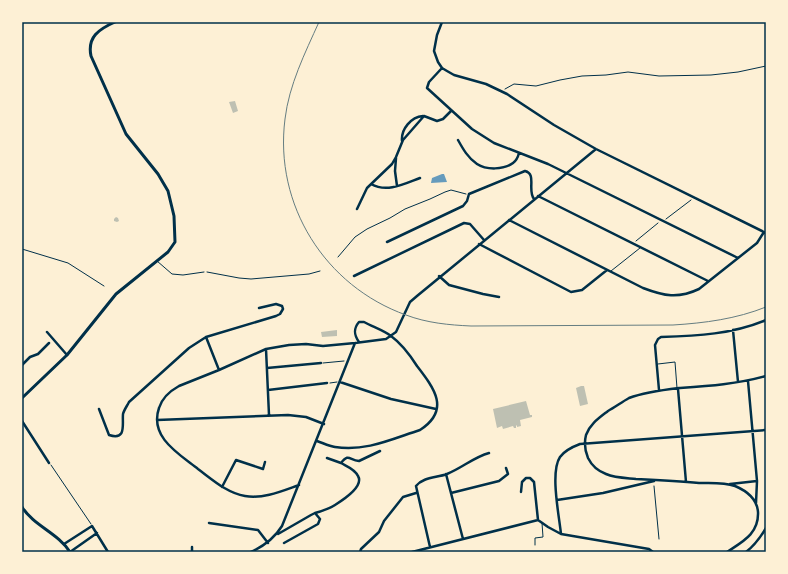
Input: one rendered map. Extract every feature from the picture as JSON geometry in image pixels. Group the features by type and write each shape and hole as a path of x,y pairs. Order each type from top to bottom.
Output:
{"street":[{"path":"22,398 67,355 112,299 130,281 172,248 175,242 174,216 168,191 158,174 126,134 90,52 91,42 94,35 104,27 115,22"},
{"path":"442,22 437,35 434,51 442,68 454,75 486,84 502,91 554,126 596,149 765,233 757,243 699,289 680,296 668,296 643,288 509,220"},
{"path":"442,68 428,82 427,88 451,111 483,137 567,173 738,258"},
{"path":"402,142 402,134 408,124 414,119 424,116 435,120 440,120 451,111"},
{"path":"357,209 365,192 396,157 402,142 424,116"},
{"path":"458,140 472,160 478,165 492,169 511,164 517,158 519,153"},
{"path":"299,486 258,497 234,493 222,487 165,442 160,434 157,420 160,406 164,398 173,389 266,349 289,345 306,344 323,346 355,343 380,340 391,336 399,326 410,302 439,276 596,149"},
{"path":"396,157 395,171 397,186"},
{"path":"387,242 465,205 469,194 526,171 531,175 530,193 534,199"},
{"path":"371,184 384,188 397,186 420,178"},
{"path":"538,196 642,246 708,281"},
{"path":"354,276 464,222 470,224 484,240"},
{"path":"479,244 571,292 582,290 607,270"},
{"path":"439,276 449,285 499,297"},
{"path":"99,409 109,435 113,437 121,434 123,431 124,412 129,402 190,348 206,336 276,316 280,314 283,309 282,306 276,304 259,308"},
{"path":"659,390 655,345 661,337 691,337 733,330 766,320"},
{"path":"317,441 333,447 368,447 420,430 433,418 436,409 436,393 407,352 391,336 364,322 359,322 355,330 355,335 359,342"},
{"path":"733,330 738,382"},
{"path":"47,332 67,355"},
{"path":"206,336 219,370"},
{"path":"22,365 30,357 38,354 49,343"},
{"path":"251,552 268,543 277,534 286,518 355,343"},
{"path":"266,349 269,415"},
{"path":"267,368 321,363"},
{"path":"757,481 728,484 656,480 606,475 590,462 586,455 584,445 590,427 597,419 628,399 659,390 748,381 766,376"},
{"path":"726,552 748,538 753,532 758,516 756,504 757,481 748,381"},
{"path":"339,382 390,399 436,409"},
{"path":"268,390 327,383"},
{"path":"678,388 686,482"},
{"path":"157,420 297,415 324,424"},
{"path":"22,421 49,463"},
{"path":"561,534 555,474 557,462 565,452 580,444 584,445 766,430"},
{"path":"340,463 348,457 359,461 380,451"},
{"path":"430,547 416,493 416,486 424,480 456,470 479,456 489,453"},
{"path":"277,534 315,513 334,506 349,496 360,482 359,476 355,471 327,458"},
{"path":"222,487 236,460 263,468 265,462"},
{"path":"451,493 499,481 508,474 506,468"},
{"path":"446,474 463,539"},
{"path":"521,492 522,482 526,478 530,478 534,482 538,520"},
{"path":"557,500 602,493 656,480"},
{"path":"728,484 743,490 751,496 756,504"},
{"path":"360,552 361,549 379,532 384,521 403,498 416,493"},
{"path":"22,507 30,517 64,544 70,552 97,533"},
{"path":"284,543 318,524 320,519 315,513"},
{"path":"412,552 538,520 561,534 653,552"},
{"path":"209,523 258,530 268,543"},
{"path":"64,544 92,526 108,552"},
{"path":"746,552 760,539 766,528"},
{"path":"192,547 192,552"}],"lane":[{"path":"611,272 642,246"},
{"path":"157,261 172,274 183,275 204,272"},
{"path":"657,364 675,362 678,388"},
{"path":"535,545 535,538 543,537 542,522"}],"path":[{"path":"502,91 508,86 514,84 536,86 574,77 628,72 659,76 711,75 738,72 766,66"},
{"path":"338,257 355,237 367,228 390,218 405,208 451,190 469,194"},
{"path":"22,249 68,263 104,286"},
{"path":"204,272 239,278 251,278 309,274 320,271"},
{"path":"321,363 348,360"},
{"path":"327,383 339,382"},
{"path":"49,463 92,526"},
{"path":"654,486 659,539"}],"water":[{"path":"444,174 447,182 431,183 432,178"}],"building":[{"path":"235,101 238,111 233,113 229,102"},
{"path":"116,217 119,221 117,222 114,221"},
{"path":"337,330 337,336 322,337 321,332"},
{"path":"584,386 588,404 580,406 576,388"},
{"path":"526,401 532,417 520,420 521,426 517,427 517,425 516,428 513,426 503,429 502,426 497,428 493,409"}],"railway":[{"path":"319,22 298,69 287,106 284,151 288,182 297,211 311,238 329,263 351,284 377,302 406,315 422,320 471,326 673,325 720,320 743,315 766,307"}]}
